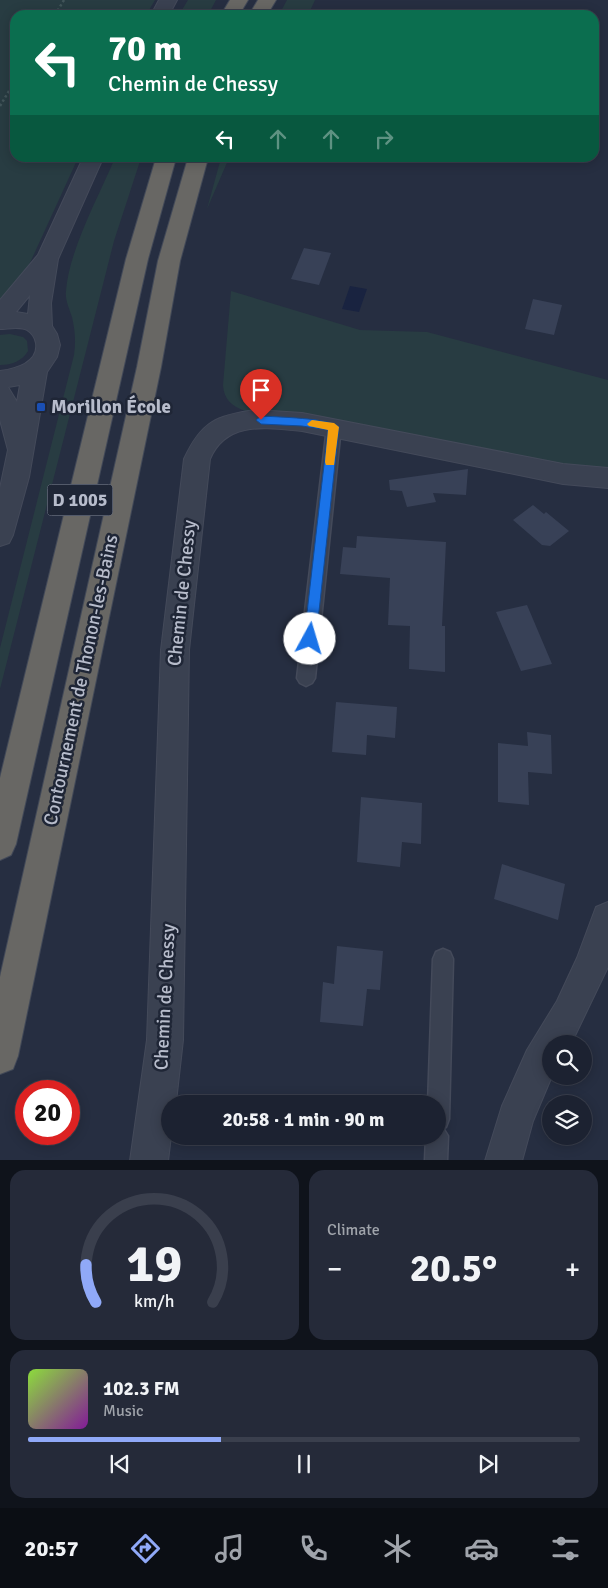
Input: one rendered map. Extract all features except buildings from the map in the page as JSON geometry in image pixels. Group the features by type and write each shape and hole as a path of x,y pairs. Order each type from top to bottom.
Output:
{"highway":[{"name":"Contournement de Thonon-les-Bains","path":"0,844 136,260 165,162"},
{"name":"Contournement de Thonon-les-Bains","path":"0,1056 149,367 169,261 197,162"}],"street":[{"path":"0,316 47,259 91,162"},
{"path":"40,328 40,303 47,259"},
{"path":"0,321 14,319 26,321 40,328 48,339 49,348 46,356 35,369 18,377 0,380"},
{"path":"0,535 16,477 35,369"},
{"path":"0,394 11,414 20,451"},
{"name":"Chemin de Chessy","path":"149,1160 165,1040 175,650 197,458 200,448 206,439 225,425 237,422 272,420 334,427 563,474 607,479"},
{"path":"503,1160 516,1119 536,1071 569,1013 592,965 608,919"}],"lane":[{"path":"306,678 334,427"},
{"path":"439,1095 443,959"},
{"path":"436,1160 437,1145"}],"path":[{"path":"0,106 10,89"}],"shaded area":[{"path":"0,0 155,0 149,10 10,10 10,162 76,162 29,265 0,304"},
{"path":"188,0 216,0 211,10 182,10"},
{"path":"287,0 315,0 310,10 282,10"},
{"path":"113,162 140,162 114,241 0,689 0,648 74,355 74,331 66,294 68,275 93,206"},
{"path":"220,162 227,162 207,209"},
{"path":"231,291 360,330 427,332 608,380 608,470 589,470 240,409 227,398 223,385"},
{"path":"10,334 23,337 27,341 28,351 16,362 0,365 0,335"}],"water":[{"path":"350,286 367,289 359,312 342,309"}],"slow traffic":[{"path":"312,424 334,427 330,462"}],"place":[{"name":"Morillon École","path":"41,407"}],"route":[{"path":"261,420 302,422 334,427 310,639"}]}
